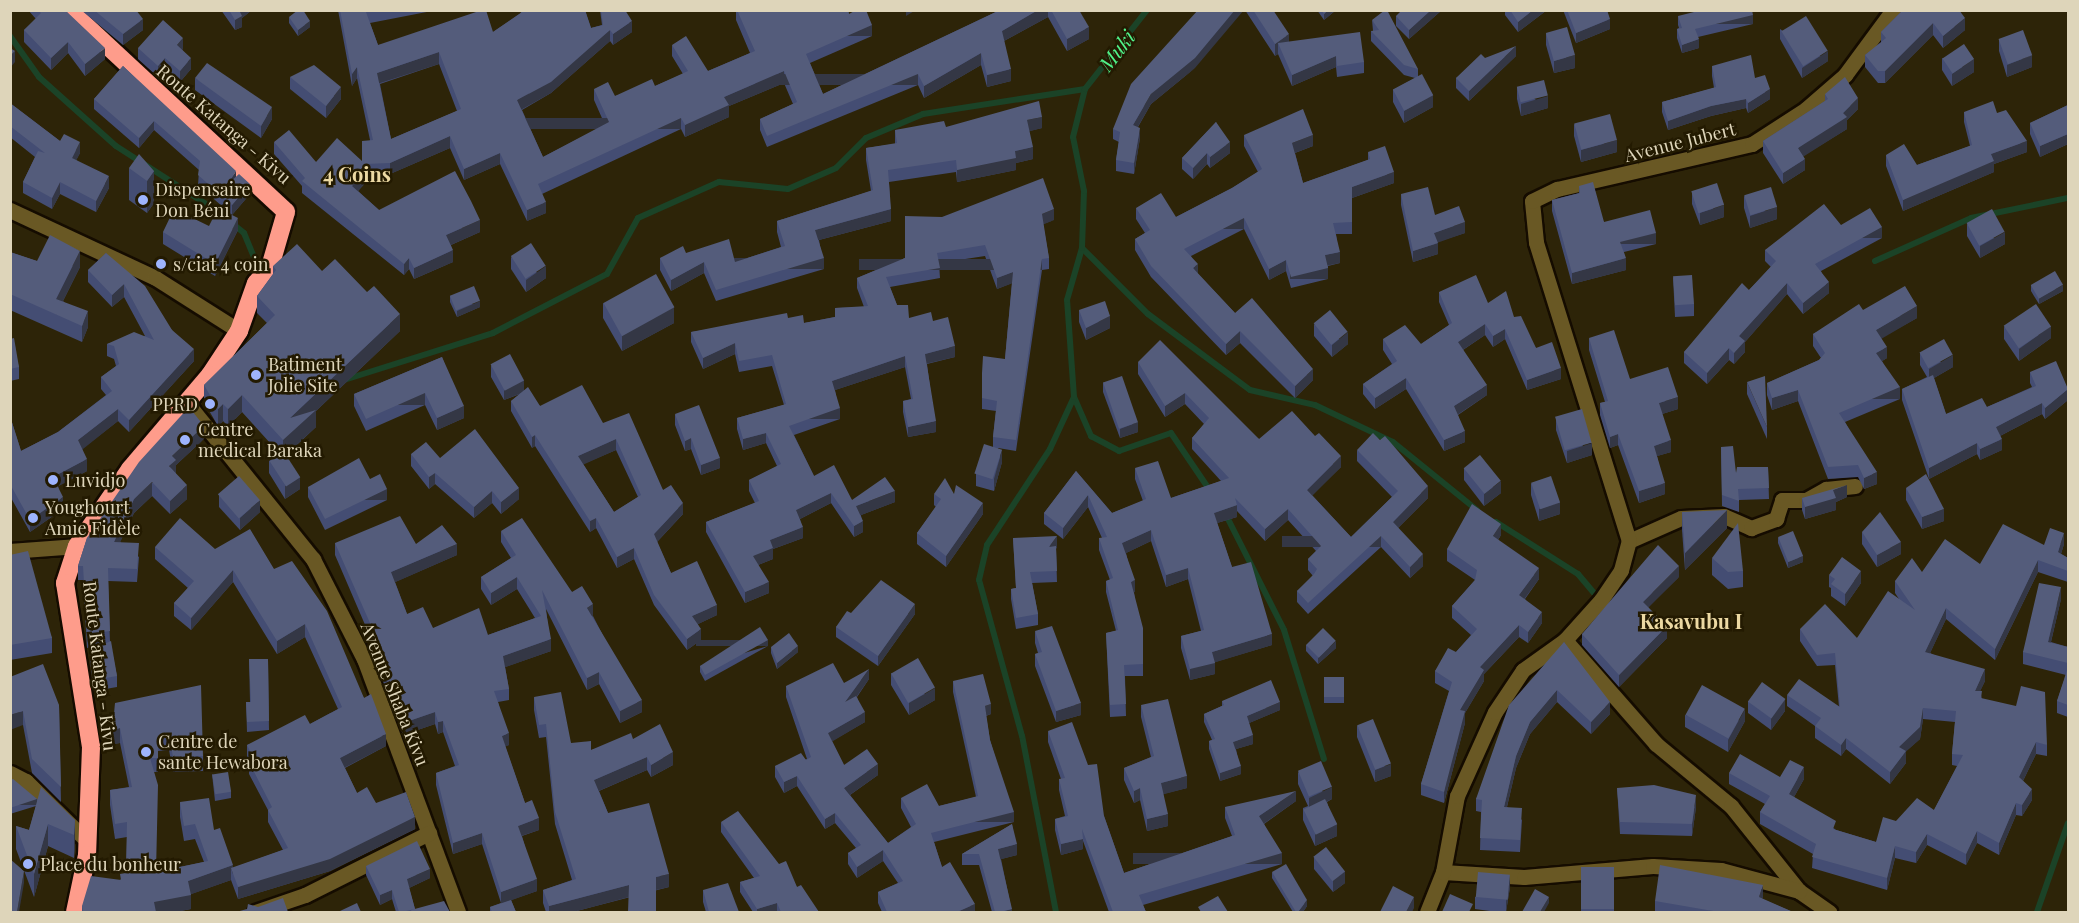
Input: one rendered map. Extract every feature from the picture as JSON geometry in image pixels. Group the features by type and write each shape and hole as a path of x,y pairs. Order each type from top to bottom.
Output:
{"highway":[{"name":"Route Katanga - Kivu","path":"69,10 280,200 286,212 270,267 256,283 239,331 187,403 130,469 77,546 65,583 91,747 88,842 75,912"}],"street":[{"name":"Avenue Jubert","path":"1629,542 1536,242 1532,201 1557,189 1752,144 1845,75 1893,10"},
{"path":"10,210 154,277 239,331"},
{"name":"Avenue Shaba Kivu","path":"187,403 313,559 364,659 458,912"},
{"path":"1427,912 1443,872 1457,796 1495,712 1523,670 1565,640 1621,570 1629,542 1681,518 1724,516 1750,528 1776,519 1782,500 1806,500 1826,489 1855,486"},
{"path":"10,551 77,546"},
{"path":"1565,640 1656,744 1752,827 1799,891 1828,912"},
{"path":"10,773 26,781 88,842"},
{"path":"255,912 305,895 429,832"},
{"path":"1443,872 1524,877 1653,866 1721,870 1799,891"}],"building":[{"path":"38,10 65,10 105,48 85,64 68,42 51,58 24,30 41,13"},
{"path":"94,10 136,10 143,19 123,34"},
{"path":"229,10 239,10 242,16 235,20"},
{"path":"298,10 303,10 310,21 298,30 289,17"},
{"path":"340,10 373,10 366,12 378,45 482,10 486,10 493,32 525,10 585,10 591,28 603,25 601,10 625,10 632,21 613,34 610,30 551,82 517,100 543,157 609,122 594,89 608,82 615,96 652,79 655,86 688,71 672,45 686,36 708,71 755,51 737,10 848,10 849,14 856,10 866,10 872,25 806,54 823,94 1000,10 1038,10 1002,31 1011,69 987,75 981,53 924,86 918,74 767,136 760,119 797,102 784,71 724,97 729,105 685,125 681,118 538,184 546,202 527,210 500,153 464,169 450,136 390,163 365,164 369,167 352,186 379,210 455,171 480,220 446,235 453,250 414,268 409,258 404,264 302,181 305,178 274,142 289,130 316,162 337,138 362,161 362,141 373,140 357,67 352,74","holes":["439,52 461,109 391,139 377,73"]},
{"path":"1051,10 1079,10 1089,27 1067,39"},
{"path":"1198,10 1235,10 1195,58 1151,94 1133,125 1140,128 1134,163 1116,160 1120,132 1113,129 1131,84"},
{"path":"1253,10 1273,10 1289,34 1275,44"},
{"path":"1385,10 1418,69 1404,65 1371,31 1379,30 1372,20"},
{"path":"1402,10 1431,10 1409,30 1396,16"},
{"path":"1510,10 1533,10 1518,22"},
{"path":"1567,10 1607,10 1610,19 1576,33"},
{"path":"1702,10 1752,10 1753,15 1695,29 1699,39 1682,45 1677,29 1682,28 1678,16"},
{"path":"1903,10 1959,10 1965,18 1943,36 1933,23 1885,71 1878,71 1865,55 1886,38 1881,32"},
{"path":"1806,16 1828,51 1803,66 1781,31"},
{"path":"163,20 183,38 177,45 191,58 180,71 165,58 158,66 138,48"},
{"path":"1567,27 1575,55 1554,61 1546,33"},
{"path":"2023,30 2032,55 2008,64 1999,39"},
{"path":"1360,32 1364,62 1337,66 1336,56 1292,75 1278,43"},
{"path":"1964,44 1974,59 1953,73 1942,59"},
{"path":"1516,46 1469,91 1456,78 1481,54 1485,58"},
{"path":"1751,55 1755,78 1765,75 1770,89 1748,103 1746,99 1711,106 1668,121 1662,102 1716,87 1712,66"},
{"path":"207,63 272,107 261,126 195,78"},
{"path":"314,65 341,87 326,106 290,77"},
{"path":"123,66 236,171 228,184 239,174 250,184 232,205 198,175 200,161 154,121 139,138 94,99"},
{"path":"1422,74 1433,95 1404,111 1393,89"},
{"path":"1845,77 1858,98 1843,113 1847,117 1798,148 1805,159 1783,173 1763,141 1828,99 1825,94"},
{"path":"1544,80 1548,96 1521,102 1517,87"},
{"path":"1039,101 1042,117 1027,120 1033,147 1015,151 1016,158 957,170 956,160 888,170 891,209 815,230 824,258 716,290 704,262 671,280 660,258 683,246 686,253 729,239 735,262 785,246 777,221 873,190 866,148 897,143 895,130 944,121 946,127"},
{"path":"1993,101 1997,113 2006,110 2027,141 1991,154 1994,161 1903,200 1886,155 1904,144 1917,165 1972,145 1964,112"},
{"path":"10,103 60,141 64,134 80,142 72,158 109,176 96,201 60,182 52,198 23,182 38,151 45,153 10,126"},
{"path":"2068,105 2068,134 2040,146 2030,123"},
{"path":"1303,109 1313,135 1292,143 1303,183 1370,159 1368,152 1385,146 1394,172 1352,187 1352,222 1333,223 1340,252 1325,255 1328,268 1291,277 1286,260 1269,269 1244,218 1184,249 1198,264 1193,268 1235,313 1252,298 1313,369 1295,386 1240,331 1226,344 1151,266 1135,239 1150,230 1136,208 1161,193 1176,217 1232,188 1262,169 1244,135"},
{"path":"1610,114 1617,140 1581,150 1574,124"},
{"path":"1216,122 1230,142 1210,157 1207,153 1193,168 1182,158"},
{"path":"139,154 154,171 147,181 129,168"},
{"path":"1043,178 1054,209 1042,214 1049,258 1042,259 1016,440 993,437 997,401 982,398 983,356 1005,359 1013,272 997,278 985,245 937,253 940,268 886,277 897,305 908,305 909,318 931,312 933,321 948,317 955,346 925,354 936,421 908,427 903,401 913,399 905,356 832,381 840,408 789,426 814,476 834,465 852,500 885,477 895,491 856,506 863,521 854,526 831,493 796,510 803,527 770,540 773,548 753,556 769,582 745,592 706,522 759,501 749,480 781,464 766,433 743,439 737,418 786,404 772,355 739,361 735,343 703,358 691,332 787,313 788,318 803,315 804,323 835,317 835,308 868,306 857,278 905,258 905,216 942,217"},
{"path":"1593,182 1604,222 1650,210 1656,233 1620,242 1626,258 1572,273 1552,200 1580,193 1579,186"},
{"path":"1717,183 1724,205 1698,213 1691,191"},
{"path":"1428,187 1435,215 1459,206 1465,222 1434,233 1438,243 1413,251 1401,194"},
{"path":"1771,187 1777,207 1750,215 1744,195"},
{"path":"1824,204 1841,225 1870,208 1882,227 1815,264 1829,282 1803,303 1787,283 1739,336 1745,341 1734,353 1729,348 1707,373 1684,352 1742,283 1749,290 1776,261 1765,250"},
{"path":"218,208 238,218 215,264 163,232 174,209 209,226"},
{"path":"1992,209 2005,232 1979,246 1967,223"},
{"path":"50,235 80,251 56,299 88,311 82,326 10,294 10,252 37,261"},
{"path":"531,243 546,266 526,279 511,256"},
{"path":"297,244 322,271 335,259 367,292 374,286 400,314 290,418 316,410 283,440 242,395 228,409 223,404 218,409 204,385 275,315 257,296 276,270 273,266"},
{"path":"106,253 145,286 172,330 194,349 129,420 118,409 78,440 87,459 53,477 63,497 30,520 10,484 10,416 21,451 58,432 112,391 101,377 119,364 114,346 107,344 134,332 154,340 124,284 112,295 88,270"},
{"path":"2055,271 2063,285 2039,299 2031,285"},
{"path":"656,274 674,307 622,336 604,303"},
{"path":"1476,275 1488,303 1506,291 1514,317 1521,316 1536,348 1552,342 1561,368 1527,380 1505,329 1493,336 1485,324 1458,342 1487,385 1454,406 1465,431 1444,440 1406,378 1375,398 1363,384 1397,361 1383,339 1405,325 1421,344 1452,323 1439,292"},
{"path":"1692,275 1694,304 1675,305 1673,276"},
{"path":"474,286 480,301 456,311 450,296"},
{"path":"1905,286 1917,306 1876,330 1887,347 1876,353 1900,387 1839,413 1877,472 1864,478 1858,465 1828,467 1798,390 1772,398 1767,383 1819,360 1825,353 1813,334 1859,304 1863,310"},
{"path":"1105,301 1110,316 1086,328 1079,310"},
{"path":"2036,304 2051,326 2019,348 2004,326"},
{"path":"1330,310 1348,332 1331,345 1314,323"},
{"path":"1614,330 1630,379 1668,367 1678,397 1659,403 1671,440 1654,446 1665,483 1639,491 1618,434 1610,437 1600,403 1608,401 1589,338"},
{"path":"14,338 19,367 10,369 10,339"},
{"path":"1944,339 1953,355 1928,368 1920,353"},
{"path":"1160,340 1259,439 1292,411 1315,436 1319,433 1341,456 1307,490 1351,537 1398,491 1357,450 1373,433 1380,440 1385,436 1428,486 1393,522 1423,554 1410,567 1381,536 1308,603 1297,591 1317,569 1308,559 1321,546 1288,509 1265,529 1235,498 1237,505 1214,513 1232,567 1251,562 1272,634 1212,652 1215,663 1190,669 1181,636 1204,630 1188,568 1166,575 1151,530 1122,543 1135,580 1131,582 1143,628 1143,664 1124,665 1126,704 1110,705 1106,633 1118,630 1106,581 1113,578 1099,538 1107,537 1088,495 1063,528 1044,513 1076,471 1112,513 1146,499 1135,468 1158,461 1171,498 1229,478 1192,438 1209,418 1185,393 1165,406 1138,362"},
{"path":"510,354 524,380 505,391 491,364"},
{"path":"442,357 464,406 437,418 425,393 366,419 354,394"},
{"path":"2056,361 2068,389 2045,408 2042,403 1996,427 2002,439 1980,449 1977,443 1929,468 1902,389 1933,375 1946,414 1982,398 1987,407 2036,386 2030,372"},
{"path":"1122,376 1138,422 1119,429 1103,383"},
{"path":"1765,376 1767,427 1747,382"},
{"path":"582,385 603,423 629,413 663,490 671,485 683,503 654,534 671,573 697,561 717,605 692,616 701,629 687,639 654,595 634,548 617,557 596,518 590,521 535,435 532,437 511,401 528,387 540,406","holes":["616,439 641,495 614,512 578,456"]},
{"path":"699,405 720,458 701,465 691,438 685,441 675,414"},
{"path":"189,407 204,426 172,456 176,460 169,466 187,485 170,501 152,482 134,499 114,542 139,543 137,569 108,568 110,631 87,634 83,566 78,566 87,538 139,462"},
{"path":"1582,409 1592,443 1565,450 1555,417"},
{"path":"475,429 519,488 501,502 492,491 474,507 435,473 429,477 411,454 426,442 440,458"},
{"path":"984,444 1002,450 992,479 974,473"},
{"path":"1733,446 1736,473 1737,467 1768,467 1769,488 1738,489 1739,501 1722,495 1721,447"},
{"path":"284,452 300,477 286,486 270,461"},
{"path":"1480,455 1501,481 1484,494 1464,468"},
{"path":"359,458 370,479 380,474 387,489 325,519 308,487"},
{"path":"1926,474 1944,509 1922,517 1906,488"},
{"path":"239,476 260,500 239,519 218,494"},
{"path":"1551,476 1560,502 1540,509 1531,483"},
{"path":"945,478 954,494 956,485 983,503 946,556 917,533 941,499 934,494"},
{"path":"1847,485 1833,490 1836,498 1805,507 1802,498"},
{"path":"1472,504 1501,524 1493,536 1539,568 1519,595 1542,612 1528,632 1519,625 1480,667 1484,670 1460,710 1465,711 1444,792 1421,784 1452,682 1435,671 1448,648 1456,652 1477,629 1452,606 1475,580 1477,570 1447,549"},
{"path":"1727,510 1685,553 1682,512"},
{"path":"1880,512 1901,542 1877,555 1862,532"},
{"path":"400,516 416,544 442,525 457,544 391,572 407,614 423,607 433,628 479,608 488,635 541,616 517,577 491,593 481,577 516,555 501,531 522,518 572,592 582,586 593,604 587,608 642,700 620,711 599,672 587,678 542,590 551,639 503,656 509,689 494,691 509,733 502,736 525,803 532,800 539,818 518,826 537,879 501,892 482,833 453,843 436,773 459,765 443,721 438,722 435,712 403,723 375,648 380,646 335,543"},
{"path":"180,518 215,549 250,529 274,569 292,561 327,611 364,698 371,694 386,734 340,758 357,793 367,787 376,803 406,792 415,817 330,859 238,887 231,868 288,848 268,810 272,807 249,762 255,761 247,745 305,715 310,724 342,707 305,624 277,641 233,570 191,618 174,603 194,581 155,547"},
{"path":"1738,523 1743,571 1728,572 1712,558"},
{"path":"2003,524 2044,545 2050,528 2064,533 2058,552 2068,558 2068,571 2038,560 1995,649 1946,608 1925,652 1985,669 1975,691 1982,691 1981,698 2016,706 2021,686 2045,692 2047,745 2036,742 2019,777 2032,789 2022,805 2016,803 1999,843 1977,831 1966,854 1927,834 1916,852 1895,846 1887,878 1812,857 1816,844 1760,812 1770,796 1729,773 1740,754 1780,777 1790,760 1804,767 1789,794 1836,821 1833,829 1876,842 1883,817 1896,821 1917,798 1934,810 1963,755 1952,754 1956,711 1923,708 1920,727 1899,747 1906,751 1890,772 1846,738 1841,745 1815,726 1821,718 1787,695 1799,679 1840,707 1835,653 1817,655 1800,629 1825,604 1857,638 1888,591 1915,610 1895,581 1912,558 1922,572 1945,539 1980,564"},
{"path":"1793,531 1803,556 1788,562 1778,537"},
{"path":"1057,536 1049,547 1056,546 1057,571 1030,572 1038,614 1016,618 1011,589 1016,588 1013,538"},
{"path":"1658,545 1679,566 1643,602 1667,626 1619,675 1582,634"},
{"path":"28,551 52,638 10,645 10,555"},
{"path":"1842,557 1861,571 1845,594 1831,584 1835,579 1829,575"},
{"path":"881,580 915,604 878,656 836,627 847,611 851,613"},
{"path":"2039,583 2061,587 2048,642 2068,647 2068,663 2023,652"},
{"path":"1052,626 1081,703 1056,711 1035,654 1042,652 1035,631"},
{"path":"760,627 768,640 705,675 700,666"},
{"path":"1323,628 1336,641 1319,658 1306,645"},
{"path":"789,633 798,646 777,663 771,647"},
{"path":"111,641 117,676 94,680 90,650"},
{"path":"1564,642 1610,702 1591,722 1557,690 1530,722 1516,756 1504,807 1522,808 1520,840 1480,838 1482,800 1476,799 1509,705"},
{"path":"918,658 935,687 908,703 891,674"},
{"path":"249,659 268,659 269,721 247,722 246,702 251,702"},
{"path":"833,663 844,683 869,669 845,702 856,696 865,712 828,733 844,765 867,749 878,764 844,788 888,843 916,824 901,798 927,784 939,806 978,796 953,681 983,674 991,704 985,706 990,740 1014,812 931,833 942,867 950,862 975,904 957,912 887,912 878,892 903,881 883,850 857,867 848,853 861,845 835,813 825,819 797,776 784,782 775,766 801,753 806,760 811,757 786,686"},
{"path":"43,664 59,705 61,787 32,759 23,711 10,715 10,677"},
{"path":"2068,667 2068,705 2057,701"},
{"path":"1324,677 1344,677 1344,697 1324,697"},
{"path":"1271,680 1280,702 1247,716 1253,735 1233,742 1241,766 1220,773 1209,741 1215,739 1204,714 1224,705 1222,701"},
{"path":"1762,682 1785,699 1771,718 1748,701"},
{"path":"201,685 203,756 173,757 169,736 158,736 158,758 150,758 158,785 156,872 208,861 195,824 184,826 180,802 209,798 214,830 220,828 233,865 188,881 191,895 154,902 156,912 83,912 82,906 91,876 121,880 120,874 126,873 127,822 115,824 110,790 132,787 120,728 113,730 115,703"},
{"path":"1702,685 1745,709 1728,738 1686,715"},
{"path":"561,692 571,743 591,741 591,750 631,733 633,739 660,724 673,752 651,765 647,757 594,780 608,813 649,803 669,874 656,877 656,912 628,912 629,885 549,906 543,890 576,879 555,812 546,724 539,725 534,697"},
{"path":"1168,699 1187,776 1161,783 1168,814 1147,819 1140,788 1134,791 1124,768 1154,756 1141,705"},
{"path":"1373,719 1391,764 1375,770 1357,725"},
{"path":"1072,722 1088,765 1097,764 1104,816 1124,873 1235,835 1225,807 1296,791 1259,816 1282,853 1139,895 1146,912 1113,912 1082,829 1083,839 1061,844 1055,819 1068,816 1059,779 1065,778 1048,731"},
{"path":"1321,761 1332,787 1309,797 1298,771"},
{"path":"228,772 231,792 215,794 212,775"},
{"path":"13,779 37,799 10,808 10,780"},
{"path":"1654,785 1696,795 1692,824 1620,822 1617,788"},
{"path":"41,787 75,820 74,835 48,824 34,874 16,826 29,830"},
{"path":"1325,799 1337,824 1316,835 1303,810"},
{"path":"738,811 779,864 786,861 797,887 801,885 819,912 781,912 777,903 757,909 740,882 760,876 721,822"},
{"path":"1012,824 1017,844 998,849 1012,909 995,912 979,854 962,854"},
{"path":"417,841 430,869 407,879 415,909 399,912 392,890 380,895 366,866"},
{"path":"1326,847 1345,871 1332,881 1313,857"},
{"path":"10,859 24,871 17,912 10,912"},
{"path":"1286,864 1307,900 1298,912 1272,872"},
{"path":"1660,865 1763,885 1759,897 1793,912 1719,912 1655,901"},
{"path":"1581,867 1614,867 1614,909 1581,909"},
{"path":"1478,872 1510,875 1508,900 1476,897"},
{"path":"728,883 739,912 709,912 703,890"},
{"path":"1393,886 1414,897 1406,912 1380,912"},
{"path":"1535,889 1549,897 1540,912 1522,912"},
{"path":"1450,894 1473,904 1469,912 1442,912"},
{"path":"1218,896 1228,912 1201,912 1198,907"},
{"path":"283,898 288,912 236,912 247,909 248,904 258,907"},
{"path":"511,900 516,912 492,912 490,907"},
{"path":"444,901 450,912 412,912 411,910"},
{"path":"357,903 361,912 340,911"}],"waterway":[{"name":"Muki","path":"1056,912 1022,736 979,580 987,545 1050,449 1074,397 1067,300 1082,248 1084,191 1073,137 1085,89 1147,10"},
{"path":"10,36 39,77 116,146 223,215"},
{"path":"344,380 493,333 607,274 638,218 719,182 788,189 836,168 866,138 923,114 1085,89"},
{"path":"1875,261 1971,218 2068,198"},
{"path":"233,224 244,233 261,274"},
{"path":"1082,248 1148,314 1250,390 1315,405 1393,442 1477,510"},
{"path":"1074,397 1091,436 1119,451 1171,433 1211,492"},
{"path":"1225,513 1284,630 1324,759"},
{"path":"1496,522 1578,574 1600,600"},
{"path":"2037,912 2068,823"}],"place":[{"name":"Dispensaire Don Béni","path":"143,200"},
{"name":"s/ciat 4 coin","path":"161,264"},
{"name":"Batiment Jolie Site","path":"256,375"},
{"name":"PPRD","path":"210,404"},
{"name":"Centre medical Baraka","path":"185,440"},
{"name":"Luvidjo","path":"53,480"},
{"name":"Youghourt Amie Fidèle","path":"33,518"},
{"name":"Centre de sante Hewabora","path":"146,752"},
{"name":"Place du bonheur","path":"28,864"}],"district":[{"name":"4 Coins","path":"357,173"},
{"name":"Kasavubu I","path":"1691,620"}]}
